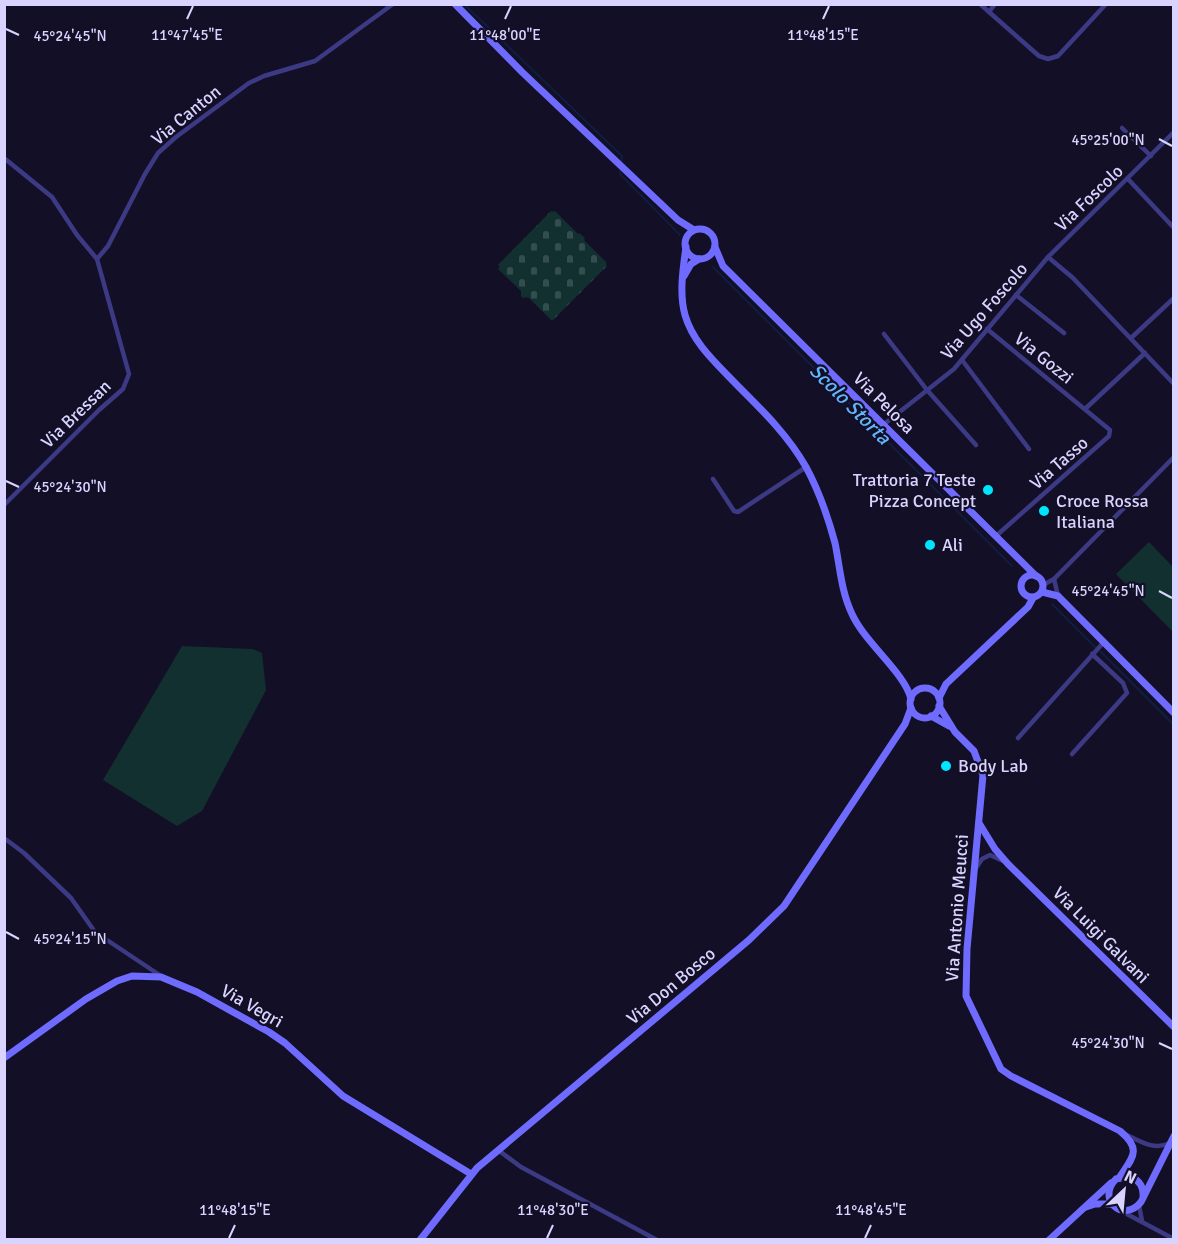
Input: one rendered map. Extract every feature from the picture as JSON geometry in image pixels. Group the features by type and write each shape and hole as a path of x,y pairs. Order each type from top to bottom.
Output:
{"main road":[{"name":"Via Pelosa","path":"455,4 522,72 678,220 694,230 703,229 711,234 723,266 1036,576"},
{"name":"Via Pelosa","path":"678,220 687,238"},
{"path":"694,230 687,238 683,278 684,313 692,333 707,355 781,432 806,467 826,513 835,544 843,590 852,615 865,638 905,683 920,689 930,689 946,684"},
{"name":"Via Pelosa","path":"686,247 690,255 723,266"},
{"path":"683,278 691,264 710,255 715,247"},
{"path":"1022,612 1023,562"},
{"path":"1024,579 1036,576 1043,588 1058,596 1097,649 1173,713"},
{"path":"906,724 921,717 931,716 939,706 939,698 946,684 1022,612 1043,588"},
{"path":"1023,594 1033,598"},
{"name":"Via Don Bosco","path":"420,1239 471,1174 770,921 784,906 906,724 911,708 905,683"},
{"path":"910,699 920,689"},
{"path":"930,689 939,698"},
{"name":"Via Antonio Meucci","path":"939,706 950,727"},
{"path":"911,708 921,717"},
{"name":"Via Antonio Meucci","path":"931,716 950,727 974,751 983,775 966,996 1001,1069 1120,1131"},
{"name":"Via Luigi Galvani","path":"979,823 995,849 1008,864 1173,1027"},
{"name":"Via Vegri","path":"4,1058 86,999 117,981 132,976 161,977 197,992 269,1032 285,1043 343,1096 471,1174"},
{"path":"1115,1206 1109,1190 1132,1158 1134,1151 1131,1142 1120,1131"},
{"path":"1076,1214 1095,1204 1115,1206 1126,1211 1139,1205 1172,1139"},
{"path":"1048,1239 1116,1179 1130,1176 1135,1179 1142,1187 1143,1198"}],"street":[{"name":"Via Canton","path":"97,259 108,246 145,174 165,147 249,84 264,76 315,61 393,4"},
{"path":"980,4 1044,59 1058,56 1106,4"},
{"path":"989,12 995,4"},
{"path":"1122,128 1151,156"},
{"name":"Via Foscolo","path":"1048,257 1173,132"},
{"path":"4,158 52,197 77,236 97,259"},
{"path":"1128,179 1173,228"},
{"path":"1048,257 1073,278 1173,384"},
{"name":"Via Ugo Foscolo","path":"883,425 962,360 1048,257"},
{"name":"Via Bressan","path":"4,505 82,426 123,389 128,380 127,365 97,259"},
{"path":"1016,295 1064,333"},
{"path":"1131,338 1173,298"},
{"name":"Via Gozzi","path":"987,329 1085,409"},
{"path":"884,334 927,390 976,445"},
{"path":"1085,409 1145,353"},
{"path":"962,360 1029,449"},
{"name":"Via Tasso","path":"996,536 1109,436 1110,430 1085,409"},
{"path":"1043,588 1173,457"},
{"path":"713,479 729,506 738,512 806,467"},
{"path":"1054,579 1058,596"},
{"path":"1018,738 1097,649 1123,683 1127,693 1072,754"},
{"path":"4,838 24,853 71,898 95,932 161,977"},
{"path":"974,869 990,855 1008,864"},
{"name":"Via Antonio Meucci","path":"1120,1131 1153,1146 1162,1147 1172,1139"},
{"path":"498,1150 521,1167 657,1239"},
{"path":"1139,1205 1140,1220 1148,1227"},
{"path":"1115,1206 1148,1227 1173,1239"}],"green space":[{"path":"551,211 555,211 585,238 584,240 607,263 607,266 552,321 528,297 523,298 521,291 498,269 500,267 498,265"},
{"path":"1149,542 1173,567 1173,632 1116,574"},
{"path":"182,646 253,649 262,653 266,690 202,811 177,826 103,780"}],"waterway":[{"name":"Scolo Storta","path":"464,4 622,156 621,163"},
{"name":"Scolo Storta","path":"620,171 620,174 680,235"},
{"name":"Scolo Storta","path":"713,267 1012,566"},
{"name":"Scolo Storta","path":"1052,604 1096,648"},
{"name":"Scolo Storta","path":"1100,651 1174,725"},
{"path":"4,1237 7,1240"}],"place":[{"name":"Trattoria 7 Teste Pizza Concept","path":"988,490"},
{"name":"Croce Rossa Italiana","path":"1044,511"},
{"name":"Ali","path":"930,545"},
{"name":"Body Lab","path":"946,766"}]}
